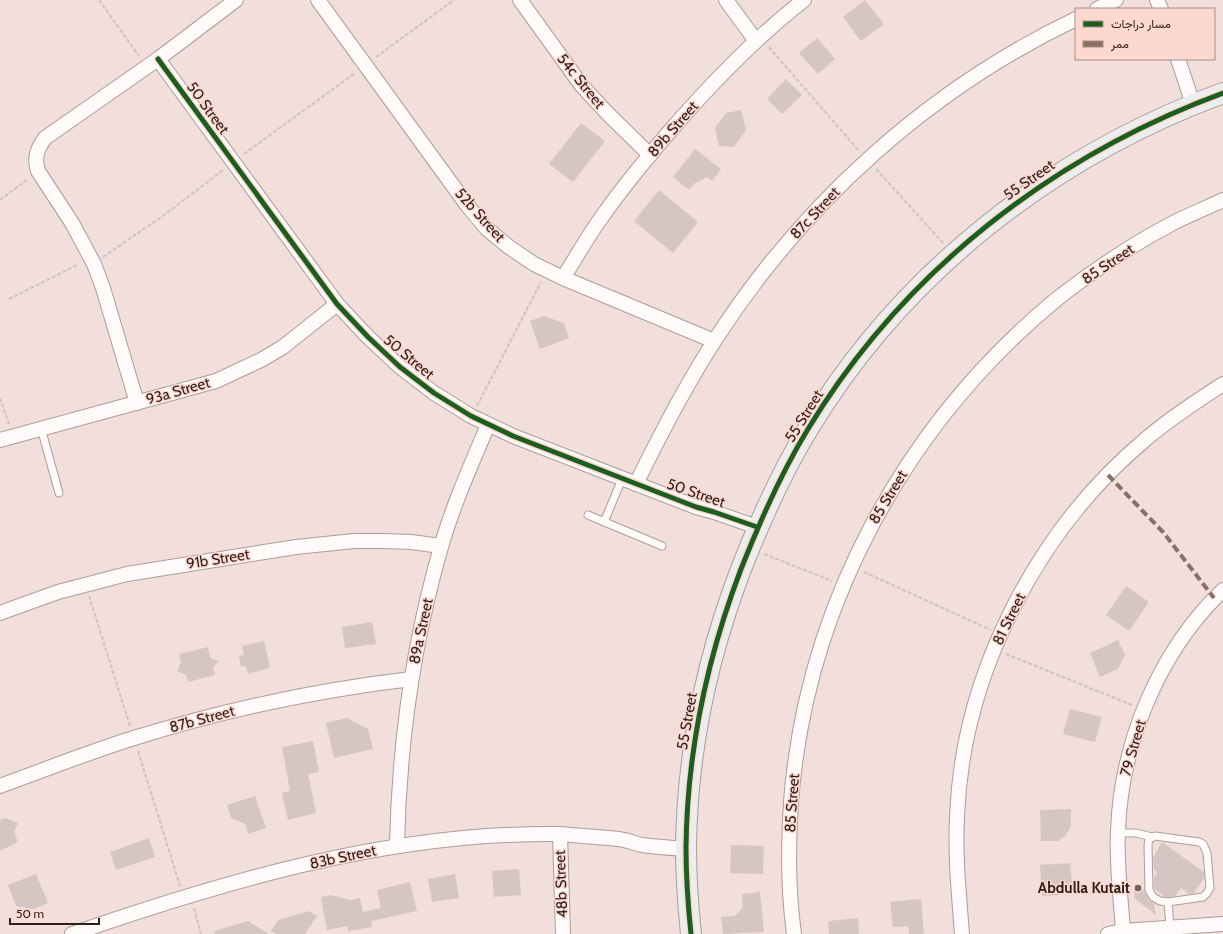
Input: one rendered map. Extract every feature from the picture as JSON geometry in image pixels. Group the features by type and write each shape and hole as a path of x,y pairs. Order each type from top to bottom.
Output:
{"street":[{"path":"137,403 103,288 92,261 72,223 38,171 36,154 39,146 45,138 158,59 236,0"},
{"name":"52b Street","path":"318,0 467,205 486,228 509,247 534,264 563,278 714,341"},
{"name":"54c Street","path":"520,0 582,86 650,155"},
{"path":"726,0 758,39"},
{"name":"89b Street","path":"563,278 603,214 690,108 758,39 804,0"},
{"path":"1099,8 1116,0"},
{"name":"87c Street","path":"636,484 675,408 714,341 751,289 790,239 833,193 868,160 939,101 977,74 1016,50 1075,20"},
{"name":"50 Street","path":"158,59 337,304 368,337 400,367 434,393 488,425 696,507 712,518 753,537"},
{"path":"1178,60 1197,102"},
{"path":"1184,60 1197,102"},
{"name":"55 Street","path":"691,934 687,889 686,844 689,792 695,741 704,691 716,642 753,537 781,477 809,428 840,381 874,336 912,294 953,254 996,218 1042,184 1091,154 1142,127 1197,102 1223,93"},
{"name":"85 Street","path":"794,934 789,875 793,776 811,679 826,631 843,585 868,532 897,481 930,433 966,387 1007,345 1059,298 1114,258 1174,223 1223,200"},
{"name":"93a Street","path":"6,438 216,381 239,372 283,347 337,304"},
{"name":"81 Street","path":"962,934 956,864 957,816 961,773 969,731 980,689 994,649 1016,601 1042,556 1073,514 1108,475 1146,439 1183,410 1223,384"},
{"name":"89a Street","path":"397,846 401,761 411,679 428,598 441,546 455,505 488,425"},
{"name":"91b Street","path":"0,613 65,590 127,574 289,548 354,541 411,542 441,546"},
{"name":"79 Street","path":"1123,931 1117,833 1124,777 1135,734 1154,688 1171,656 1191,626 1214,598 1223,590"},
{"name":"87b Street","path":"0,786 134,738 212,716 312,694 362,685 411,679"},
{"name":"83b Street","path":"72,934 144,909 227,884 312,863 397,846 447,839 505,835 560,834 624,840 642,844 686,844"},
{"name":"48b Street","path":"560,834 563,934"},
{"path":"1108,934 1123,931 1223,924"}],"lane":[{"path":"40,428 59,493"},
{"path":"604,522 622,479"},
{"path":"588,515 662,546"},
{"path":"1117,833 1136,833 1152,837 1158,836 1199,842 1203,844 1207,853 1210,888 1207,893 1202,897 1168,902 1160,901 1153,897 1149,890 1148,845 1149,839 1152,837"},
{"path":"1168,902 1170,927"}],"path":[{"path":"99,0 146,67"},
{"path":"9,299 92,261 163,216 233,162 454,0"},
{"path":"758,39 953,254"},
{"path":"0,200 38,171"},
{"path":"471,416 547,270"},
{"path":"0,398 6,438"},
{"path":"753,537 843,585"},
{"path":"851,567 1001,634"},
{"path":"994,649 1144,710"},
{"path":"190,895 201,934"}],"building":[{"path":"865,0 884,24 861,41 843,17"},
{"path":"817,38 835,59 818,74 799,53"},
{"path":"786,79 802,95 782,114 767,99"},
{"path":"741,110 746,130 734,147 719,146 715,128 726,113"},
{"path":"581,123 605,141 573,182 549,164"},
{"path":"695,149 721,169 712,181 707,177 695,183 689,190 673,177"},
{"path":"659,190 698,222 673,253 634,221"},
{"path":"544,316 564,323 569,338 540,349 530,321"},
{"path":"1126,586 1149,602 1129,631 1106,615"},
{"path":"372,622 376,644 345,648 342,627"},
{"path":"1118,640 1125,655 1118,669 1100,677 1090,653"},
{"path":"264,641 270,668 248,674 246,666 241,667 239,656 244,655 242,646"},
{"path":"208,647 210,658 219,661 213,667 215,675 188,682 186,675 177,671 181,662 179,654"},
{"path":"1070,709 1102,717 1095,742 1063,734"},
{"path":"347,718 368,729 373,749 334,758 326,723"},
{"path":"313,741 319,772 308,774 316,813 288,820 282,793 290,791 282,747"},
{"path":"255,796 266,828 248,834 245,824 231,818 227,805"},
{"path":"1071,809 1071,826 1066,835 1058,841 1041,841 1040,810"},
{"path":"5,818 18,823 14,832 18,842 0,851 0,820"},
{"path":"149,838 155,857 116,870 110,852"},
{"path":"1162,842 1204,872 1204,878 1194,893 1189,894 1181,888 1175,896 1165,897 1154,888 1154,878 1157,872 1154,869 1153,858"},
{"path":"731,845 764,846 763,874 730,873"},
{"path":"1070,863 1072,882 1067,889 1059,895 1042,896 1040,865"},
{"path":"519,869 521,895 494,897 492,871"},
{"path":"36,874 48,903 34,909 16,906 8,885"},
{"path":"455,874 459,898 432,902 428,879"},
{"path":"410,882 417,911 371,921 372,927 348,931 347,926 327,930 321,897 331,895 351,900 360,898 363,912 381,908 377,890"},
{"path":"1135,889 1144,890 1149,900 1154,904 1156,915 1134,898"},
{"path":"760,892 764,932 723,934 721,917 735,916 743,907 742,894"},
{"path":"921,899 924,934 909,934 908,926 893,927 890,902"},
{"path":"309,911 317,916 305,934 276,934 271,931 278,920"},
{"path":"858,918 859,934 829,934 828,921"},
{"path":"248,921 269,934 215,934 214,931"}],"marked path":[{"path":"1108,475 1163,532 1214,598"}],"cycle path":[{"path":"158,59 337,304 368,337 400,367 434,393 471,416 513,436 696,507 757,527"},
{"path":"691,934 686,870 687,812 695,741 709,671 729,603 748,551 780,480 808,429 846,372 889,319 936,270 987,226 1042,186 1099,150 1160,119 1223,93"}],"place":[{"name":"Abdulla Kutait","path":"1138,888"}]}
